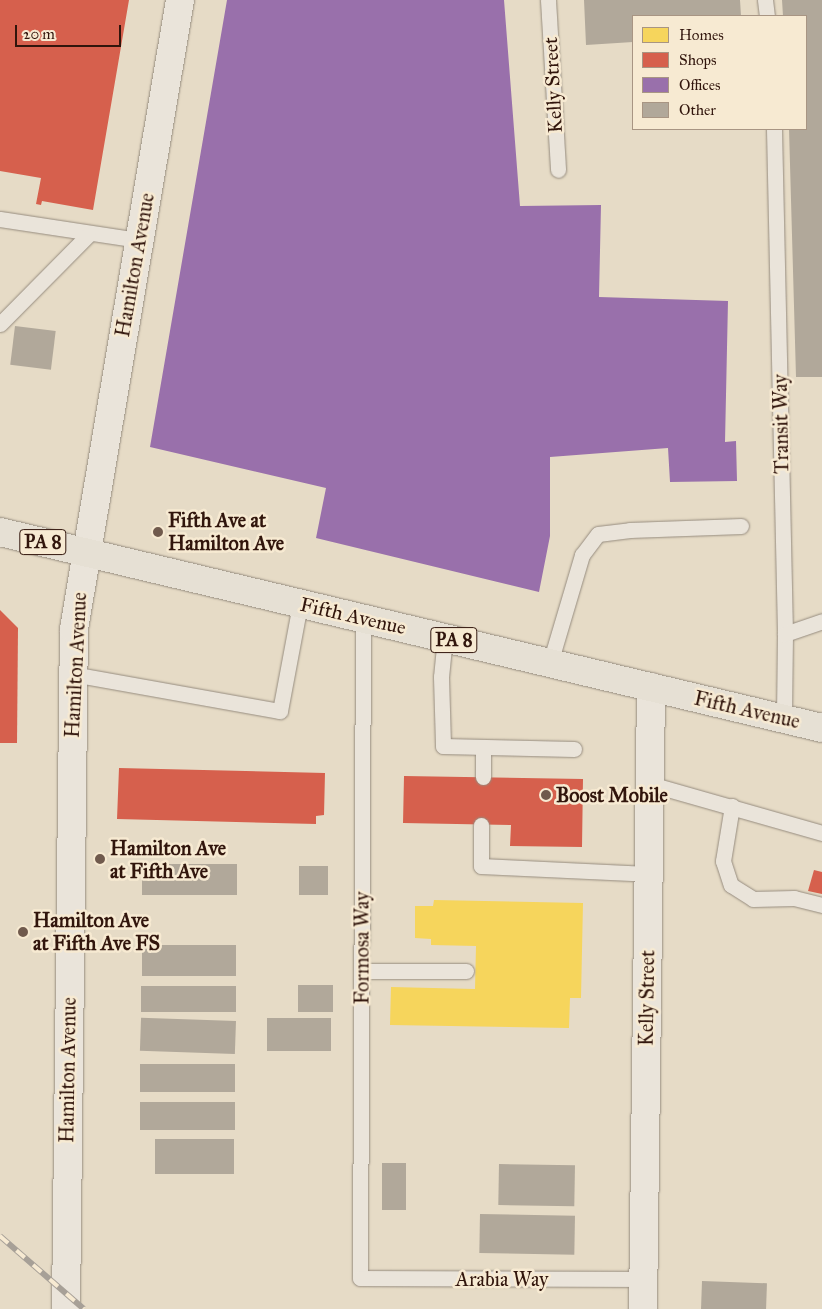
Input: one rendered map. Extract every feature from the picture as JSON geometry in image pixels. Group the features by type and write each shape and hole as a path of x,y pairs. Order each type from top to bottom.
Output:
{"highway":[{"name":"Fifth Avenue","path":"0,532 822,728"}],"street":[{"name":"Hamilton Avenue","path":"66,1309 74,629 180,0"},
{"name":"Kelly Street","path":"643,1309 651,687"}],"lane":[{"name":"Kelly Street","path":"548,0 558,170"},
{"path":"766,0 766,15"},
{"name":"Transit Way","path":"774,130 785,634 784,718"},
{"path":"0,219 88,234 139,240"},
{"path":"0,324 88,234"},
{"path":"550,663 582,555 598,534 630,530 741,526"},
{"path":"72,674 280,711 300,604"},
{"name":"Formosa Way","path":"360,1278 363,618"},
{"path":"785,634 822,621"},
{"path":"445,637 441,678 443,746 574,750"},
{"path":"483,747 483,777"},
{"path":"650,784 822,832"},
{"path":"732,806 723,862 731,885 753,899 794,898 822,905"},
{"path":"481,825 481,866 648,874"},
{"path":"362,971 466,971"},
{"name":"Arabia Way","path":"360,1278 643,1279"}],"building: Homes":[{"path":"434,900 583,903 581,998 570,998 569,1028 390,1025 391,987 475,989 476,946 431,945 431,939 415,938 415,906 433,906"}],"building: Shops":[{"path":"0,0 129,0 93,210 42,201 41,205 36,204 41,178 0,171"},
{"path":"0,610 18,628 17,743 0,743"},
{"path":"119,768 325,773 324,815 316,816 316,824 117,819"},
{"path":"404,776 583,779 582,847 510,846 511,825 403,823"},
{"path":"814,870 822,872 822,894 808,891"}],"building: Offices":[{"path":"227,0 504,0 520,206 601,205 599,297 728,301 725,442 736,441 737,481 670,482 668,448 550,457 550,536 539,592 316,538 326,488 150,447"}],"building: Other":[{"path":"584,0 740,0 741,15 632,15 632,42 586,45"},
{"path":"782,0 822,0 822,377 796,377 789,130 807,130 807,15 783,15"},
{"path":"15,326 56,331 51,370 10,365"},
{"path":"142,864 237,864 237,895 142,895"},
{"path":"299,866 328,866 328,895 299,895"},
{"path":"142,945 236,945 236,976 142,976"},
{"path":"298,985 333,985 333,1012 298,1012"},
{"path":"141,986 236,986 236,1012 141,1012"},
{"path":"141,1018 236,1021 235,1054 140,1051"},
{"path":"267,1018 331,1018 331,1051 267,1051"},
{"path":"140,1064 235,1064 235,1092 140,1092"},
{"path":"140,1102 235,1102 235,1130 140,1130"},
{"path":"155,1139 234,1139 234,1174 155,1174"},
{"path":"382,1163 406,1163 406,1210 382,1210"},
{"path":"499,1164 575,1165 574,1206 498,1205"},
{"path":"480,1214 575,1216 574,1255 479,1253"},
{"path":"702,1281 767,1283 766,1309 701,1309"}],"railway":[{"path":"0,1236 84,1309"}],"place":[{"name":"Fifth Ave at Hamilton Ave","path":"158,532"},
{"name":"Boost Mobile","path":"546,795"},
{"name":"Hamilton Ave at Fifth Ave","path":"100,859"},
{"name":"Hamilton Ave at Fifth Ave FS","path":"23,932"}]}
